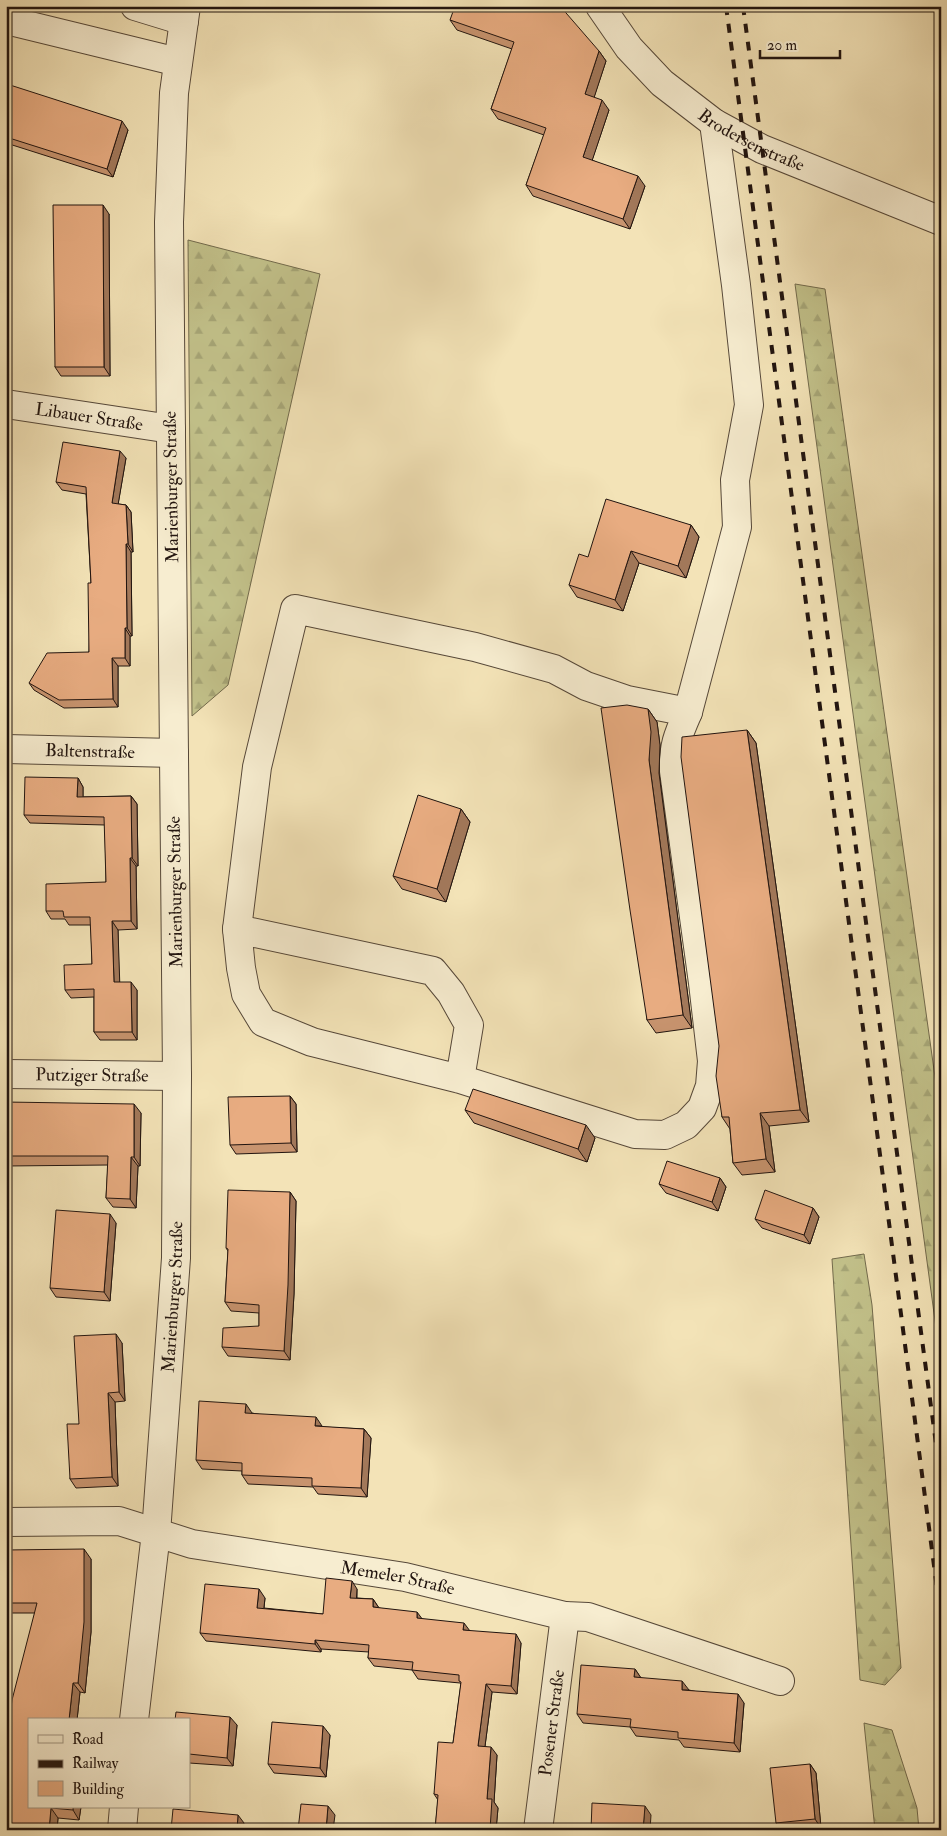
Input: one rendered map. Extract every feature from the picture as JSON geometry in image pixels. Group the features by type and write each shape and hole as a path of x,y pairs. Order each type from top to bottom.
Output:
{"street":[{"path":"135,6 185,14"},
{"name":"Brodersenstraße","path":"600,6 629,48 662,83 714,123 762,149 941,221"},
{"name":"Marienburger Straße","path":"134,1718 156,1534 176,1258 177,1076 169,222 174,93 185,14"},
{"path":"6,20 178,62"},
{"path":"688,712 627,700 586,686 554,669 475,647 295,609 257,767 237,928 246,994 263,1022 312,1042 460,1080 635,1134 665,1135 686,1125 702,1108 710,1086 712,1061 704,983 674,772 673,752 688,712 737,527 735,480 749,405 736,286 714,123"},
{"name":"Libauer Straße","path":"6,404 170,429"},
{"name":"Baltenstraße","path":"6,749 174,753"},
{"path":"237,928 434,972 452,993 469,1025 460,1080"},
{"name":"Putziger Straße","path":"6,1074 177,1076"},
{"name":"Memeler Straße","path":"6,1522 119,1521 192,1544 405,1577 565,1616 588,1617 780,1681"},
{"name":"Posener Straße","path":"538,1830 565,1616"},
{"path":"122,1830 124,1808"}],"green space":[{"path":"188,240 320,274 228,685 192,716"},
{"path":"795,284 825,289 941,1120 941,1365"},
{"path":"864,1254 872,1305 901,1668 885,1685 860,1680 832,1259"},
{"path":"864,1723 892,1730 917,1808 919,1830 875,1830"}],"building":[{"path":"455,6 560,6 599,51 585,94 602,100 583,157 638,176 623,219 526,185 546,128 491,109 514,42 450,20"},
{"path":"10,85 122,121 107,169 6,137 6,96"},
{"path":"53,205 103,205 104,367 55,367"},
{"path":"63,442 120,451 112,503 126,505 128,544 126,544 127,628 125,628 125,658 112,658 113,699 59,700 29,683 47,653 89,652 88,583 91,583 86,487 56,482"},
{"path":"606,499 691,525 678,566 631,551 615,600 569,585 579,554 588,557"},
{"path":"627,705 648,709 651,732 649,760 683,1015 647,1020 601,708"},
{"path":"747,730 800,1110 760,1113 766,1159 733,1163 729,1117 722,1117 716,1076 719,1046 681,757 682,737"},
{"path":"25,777 78,778 77,797 131,796 131,921 112,921 114,982 131,982 132,1032 94,1032 94,989 65,990 64,965 92,964 90,917 64,917 63,911 46,911 46,884 106,882 104,817 24,815"},
{"path":"418,795 461,809 437,889 393,876"},
{"path":"473,1089 586,1125 578,1149 465,1110"},
{"path":"290,1096 291,1143 230,1145 228,1097"},
{"path":"6,1102 134,1104 134,1157 131,1157 130,1199 106,1198 108,1156 6,1156"},
{"path":"667,1161 720,1178 712,1202 659,1184"},
{"path":"228,1190 290,1192 288,1285 284,1351 222,1347 223,1328 259,1326 259,1305 225,1302 228,1249 226,1248"},
{"path":"765,1190 813,1208 804,1235 755,1219"},
{"path":"56,1210 110,1214 104,1292 50,1288"},
{"path":"116,1334 119,1392 108,1393 112,1477 70,1479 67,1424 79,1424 74,1336"},
{"path":"199,1401 246,1404 245,1413 316,1417 315,1426 364,1429 361,1488 312,1486 312,1478 242,1475 242,1463 196,1460"},
{"path":"84,1549 84,1622 78,1683 73,1683 69,1718 28,1718 28,1808 51,1808 49,1830 6,1830 6,1723 9,1723 12,1700 37,1603 6,1603 6,1550"},
{"path":"326,1578 352,1581 350,1598 373,1599 373,1607 417,1612 417,1618 464,1623 463,1630 516,1634 511,1686 486,1684 478,1746 491,1747 487,1799 492,1799 490,1830 435,1830 438,1795 434,1794 438,1742 453,1743 461,1682 459,1681 459,1675 412,1670 413,1662 368,1658 369,1645 315,1640 315,1644 200,1633 205,1584 259,1589 257,1608 323,1614"},
{"path":"581,1665 635,1669 634,1677 682,1681 682,1690 738,1694 734,1743 678,1738 678,1732 630,1727 631,1719 577,1714"},
{"path":"176,1712 230,1717 227,1758 190,1754 190,1718 175,1718"},
{"path":"272,1722 323,1726 320,1768 268,1764"},
{"path":"810,1764 815,1819 776,1823 770,1768"},
{"path":"592,1803 645,1806 643,1830 591,1830"},
{"path":"301,1804 328,1806 326,1830 298,1830"},
{"path":"51,1808 73,1808 73,1810"},
{"path":"173,1809 238,1815 237,1830 171,1830"}],"railway":[{"path":"726,6 941,1619"},
{"path":"743,6 941,1481"}]}
